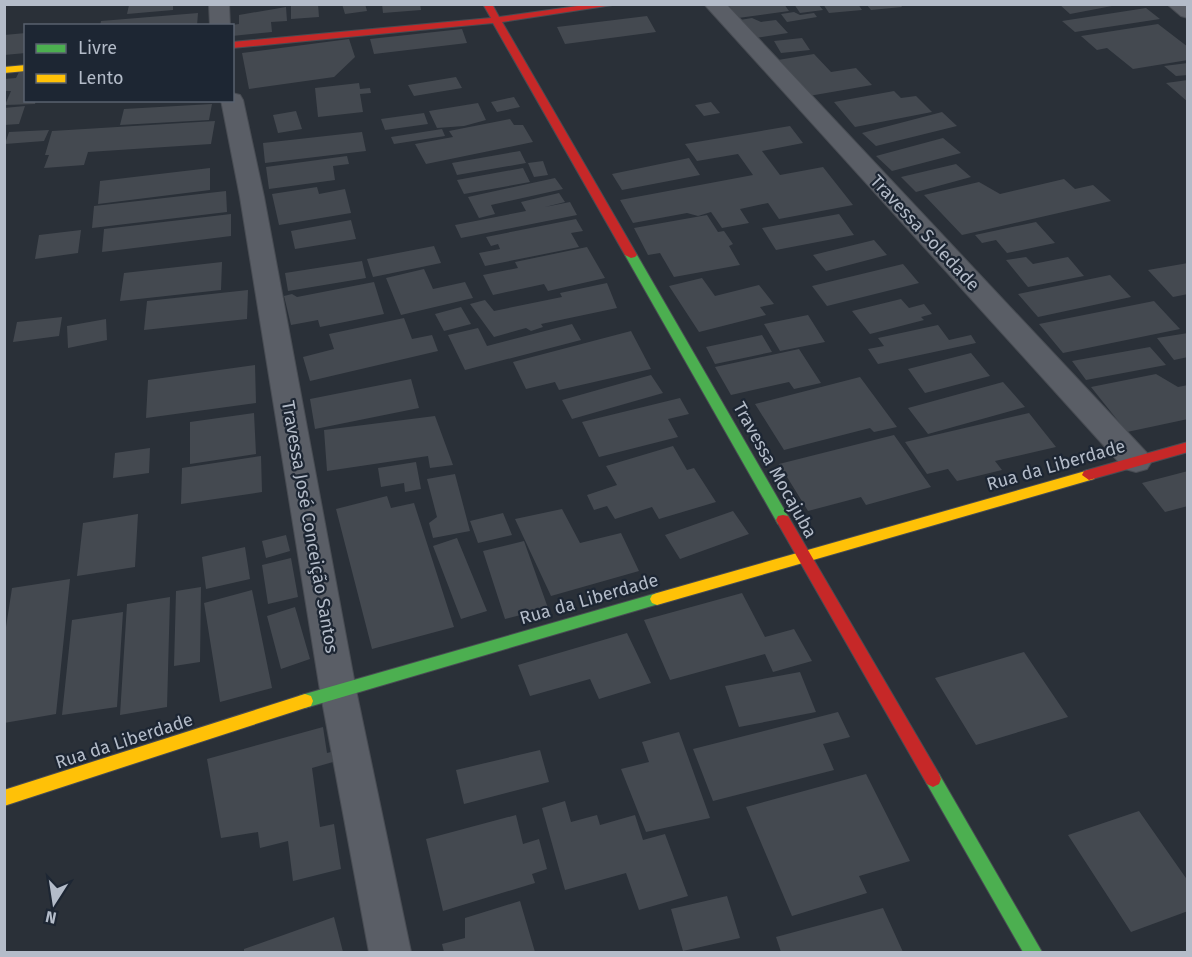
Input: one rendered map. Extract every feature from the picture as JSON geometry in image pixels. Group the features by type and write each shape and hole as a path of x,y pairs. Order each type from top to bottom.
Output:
{"street":[{"path":"219,4 220,24"},
{"name":"Travessa Mocajuba","path":"488,4 674,325 801,555 1033,952"},
{"path":"234,45 496,20 615,4"},
{"name":"Travessa Soledade","path":"714,4 1136,461"},
{"path":"1177,4 1188,12"},
{"path":"4,70 24,68"},
{"name":"Travessa José Conceição Santos","path":"232,102 252,197 338,690 390,952"},
{"name":"Rua da Liberdade","path":"4,798 338,690 801,555 1188,447"}],"building":[{"path":"318,4 319,17 291,19 291,5"},
{"path":"342,4 365,4 367,11 345,14"},
{"path":"382,4 420,4 421,10 383,13"},
{"path":"728,4 784,4 789,11 738,18"},
{"path":"794,4 818,4 823,10 800,13"},
{"path":"823,4 858,4 862,10 829,13"},
{"path":"866,4 900,4 902,7 871,10"},
{"path":"1059,4 1112,4 1112,6 1070,14"},
{"path":"129,5 173,5 173,10 127,14"},
{"path":"286,7 287,21 271,22 272,32 234,36 234,25 239,24 239,15"},
{"path":"1146,8 1160,19 1075,32 1062,21"},
{"path":"794,12 800,15 814,13 817,17 787,22 781,14"},
{"path":"198,13 197,24 100,24 101,21"},
{"path":"647,16 656,32 565,44 557,27"},
{"path":"752,18 761,22 776,20 788,33 755,38 740,20"},
{"path":"1158,24 1188,47 1188,60 1133,69 1107,48 1097,50 1081,36"},
{"path":"462,29 467,43 374,54 370,39"},
{"path":"24,33 24,53 4,55 4,35"},
{"path":"802,38 810,50 781,53 774,41"},
{"path":"349,39 355,57 334,77 249,89 242,53"},
{"path":"814,54 831,72 856,68 872,85 809,96 778,60"},
{"path":"1188,63 1188,75 1176,76 1164,66"},
{"path":"19,72 24,72 24,102 36,102 35,104 5,105 11,91 4,91 4,79 16,78"},
{"path":"456,77 462,88 414,96 408,85"},
{"path":"1188,80 1188,102 1166,83"},
{"path":"359,83 360,89 370,88 371,93 360,94 363,112 318,117 315,88"},
{"path":"894,91 901,98 916,96 932,112 855,127 834,102"},
{"path":"514,97 520,107 497,112 491,102"},
{"path":"711,102 720,113 704,116 695,105"},
{"path":"478,103 486,120 464,126 437,128 429,111"},
{"path":"212,104 209,120 120,125 124,109"},
{"path":"25,106 19,124 4,125 4,108"},
{"path":"296,111 302,129 278,133 273,115"},
{"path":"942,112 957,126 876,146 862,133"},
{"path":"424,113 428,124 385,130 381,119"},
{"path":"510,119 514,125 523,125 533,142 426,164 415,144 453,137 449,131"},
{"path":"215,121 211,144 88,152 84,165 44,168 49,155 45,155 52,131"},
{"path":"790,126 803,143 762,151 780,175 823,167 853,205 779,219 768,203 740,209 749,223 722,228 711,212 698,216 687,213 633,223 620,200 753,175 738,154 697,161 685,144"},
{"path":"442,129 445,136 394,144 391,137"},
{"path":"49,130 44,141 5,144 9,132"},
{"path":"362,132 366,151 265,163 263,143"},
{"path":"943,138 961,153 892,171 876,156"},
{"path":"520,151 526,163 457,175 452,163"},
{"path":"347,156 349,164 333,166 335,180 269,189 266,167"},
{"path":"689,158 700,175 622,190 612,174"},
{"path":"543,161 548,175 534,177 528,163"},
{"path":"956,164 971,177 916,192 901,177"},
{"path":"210,168 210,190 98,204 100,181"},
{"path":"523,168 530,182 464,194 457,180"},
{"path":"555,178 563,189 491,205 495,214 479,218 468,197"},
{"path":"1064,179 1075,189 1093,185 1111,201 962,235 924,195 979,182 1000,194"},
{"path":"317,187 319,194 345,189 351,213 279,225 272,194"},
{"path":"226,191 227,212 92,228 94,206"},
{"path":"559,193 565,202 545,207 570,202 577,215 461,238 455,225 526,211 521,202"},
{"path":"231,214 231,236 102,252 104,229"},
{"path":"839,214 854,235 776,250 762,228"},
{"path":"707,215 718,232 724,231 733,244 729,246 740,265 674,277 660,253 648,255 634,228"},
{"path":"576,219 583,231 571,233 579,247 485,266 479,253 500,249 498,244 491,246 486,237"},
{"path":"351,220 356,239 295,249 291,231"},
{"path":"1036,222 1055,243 1007,253 996,240 982,243 975,235"},
{"path":"81,230 78,253 35,259 39,235"},
{"path":"874,240 887,255 826,271 813,255"},
{"path":"434,246 441,263 373,277 367,259"},
{"path":"587,247 605,278 548,291 544,284 493,295 483,275 518,268 515,262"},
{"path":"1026,257 1033,264 1068,257 1084,276 1028,287 1006,260"},
{"path":"362,261 366,278 288,291 285,273"},
{"path":"222,262 221,290 120,301 124,273"},
{"path":"1188,263 1188,294 1173,297 1148,270"},
{"path":"903,264 919,283 827,306 812,286"},
{"path":"424,269 433,289 465,282 473,298 401,315 386,278"},
{"path":"1110,275 1131,297 1038,317 1018,294"},
{"path":"702,278 715,296 759,285 774,304 760,307 766,315 699,332 669,286"},
{"path":"374,282 384,314 320,327 318,320 291,325 284,296 292,294 297,297"},
{"path":"607,283 617,308 541,324 543,327 531,331 526,328 494,337 470,304 485,300 494,311 562,297 560,293"},
{"path":"248,290 247,319 144,330 147,301"},
{"path":"901,299 909,308 924,304 932,314 921,317 924,320 870,334 852,311"},
{"path":"1154,301 1180,329 1063,353 1039,324"},
{"path":"461,307 471,324 444,331 435,314"},
{"path":"808,315 825,342 780,351 764,324"},
{"path":"62,317 59,336 13,342 17,322"},
{"path":"404,318 412,339 432,335 438,351 310,381 303,357 334,349 329,334"},
{"path":"106,319 107,340 68,348 67,326"},
{"path":"572,324 581,340 465,370 448,335 478,328 487,346"},
{"path":"938,325 949,340 971,335 976,343 878,364 868,349 884,346 878,338"},
{"path":"631,331 651,369 559,390 555,382 526,389 513,362"},
{"path":"1188,333 1188,357 1174,360 1157,338"},
{"path":"762,335 772,352 715,364 706,347"},
{"path":"1150,347 1166,365 1086,380 1072,361"},
{"path":"799,349 821,383 794,389 789,382 731,395 715,367"},
{"path":"971,353 990,376 925,393 908,369"},
{"path":"255,365 256,403 146,418 148,380"},
{"path":"1156,374 1178,387 1188,385 1188,419 1127,432 1091,387"},
{"path":"651,375 663,393 572,419 562,400"},
{"path":"860,377 897,427 874,432 870,428 784,450 755,404"},
{"path":"411,379 419,408 315,429 310,399"},
{"path":"1003,382 1025,407 928,434 908,408"},
{"path":"680,398 689,414 668,419 678,437 599,457 582,422"},
{"path":"254,413 256,454 190,464 190,422"},
{"path":"1029,413 1056,447 995,461 1002,470 957,481 948,469 927,474 905,442"},
{"path":"435,416 453,465 430,468 428,456 327,471 324,430"},
{"path":"894,435 931,487 866,505 861,497 808,511 779,464"},
{"path":"673,446 687,470 694,468 716,502 659,519 652,507 615,519 607,506 594,510 587,495 617,485 606,466"},
{"path":"150,448 149,473 113,478 115,453"},
{"path":"261,456 262,492 181,504 182,468"},
{"path":"416,462 421,489 405,492 404,483 381,487 378,468"},
{"path":"1188,471 1188,506 1165,512 1142,483"},
{"path":"455,474 470,531 433,538 429,523 437,517 427,479"},
{"path":"387,496 391,508 414,503 454,627 372,649 336,509"},
{"path":"562,509 580,543 621,533 639,571 551,596 515,519"},
{"path":"733,511 749,534 680,559 665,535"},
{"path":"503,513 512,535 478,543 470,521"},
{"path":"138,514 135,567 77,576 83,523"},
{"path":"286,535 290,551 266,558 262,541"},
{"path":"457,538 487,611 461,619 433,546"},
{"path":"524,541 548,608 505,619 483,551"},
{"path":"245,547 250,579 206,589 202,557"},
{"path":"291,558 298,597 268,604 262,565"},
{"path":"70,579 56,714 4,723 4,640 12,588"},
{"path":"201,587 200,662 174,666 176,591"},
{"path":"252,590 272,688 220,702 204,603"},
{"path":"742,593 765,637 794,629 812,661 773,672 765,654 670,680 644,620"},
{"path":"170,597 167,707 120,715 127,604"},
{"path":"295,607 310,659 281,669 267,616"},
{"path":"123,612 117,707 62,715 72,620"},
{"path":"627,633 651,683 599,699 590,679 530,696 518,665"},
{"path":"1024,652 1068,717 976,745 935,678"},
{"path":"800,672 816,712 739,727 725,686"},
{"path":"838,712 850,737 823,744 834,770 713,801 693,749"},
{"path":"323,727 327,753 331,752 333,762 312,768 320,827 334,824 341,869 293,881 288,841 260,848 258,832 221,838 207,759"},
{"path":"679,732 710,818 646,832 621,769 649,762 642,742"},
{"path":"540,750 549,782 464,804 456,770"},
{"path":"866,774 910,861 859,876 867,893 792,916 746,807"},
{"path":"565,801 571,822 597,815 600,825 635,815 643,840 665,834 688,896 639,910 626,873 565,890 542,808"},
{"path":"1139,811 1188,881 1188,911 1131,932 1068,835"},
{"path":"516,815 523,844 539,839 547,869 532,874 535,883 443,911 426,839"},
{"path":"727,896 740,938 683,951 671,909"},
{"path":"520,901 535,952 444,952 442,944 465,938 465,918"},
{"path":"883,908 903,952 781,952 776,937"},
{"path":"334,917 343,952 244,952 244,949"}],"traffic: fast":[{"path":"631,255 783,520"},
{"path":"305,701 657,599"},
{"path":"933,779 1033,952"}],"traffic: slow":[{"path":"4,70 24,68"},
{"path":"657,599 1089,475"},
{"path":"4,798 305,701"}],"traffic: jam":[{"path":"487,4 631,255"},
{"path":"234,45 496,20 615,4"},
{"path":"1089,475 1188,447"},
{"path":"783,520 933,779"}]}
